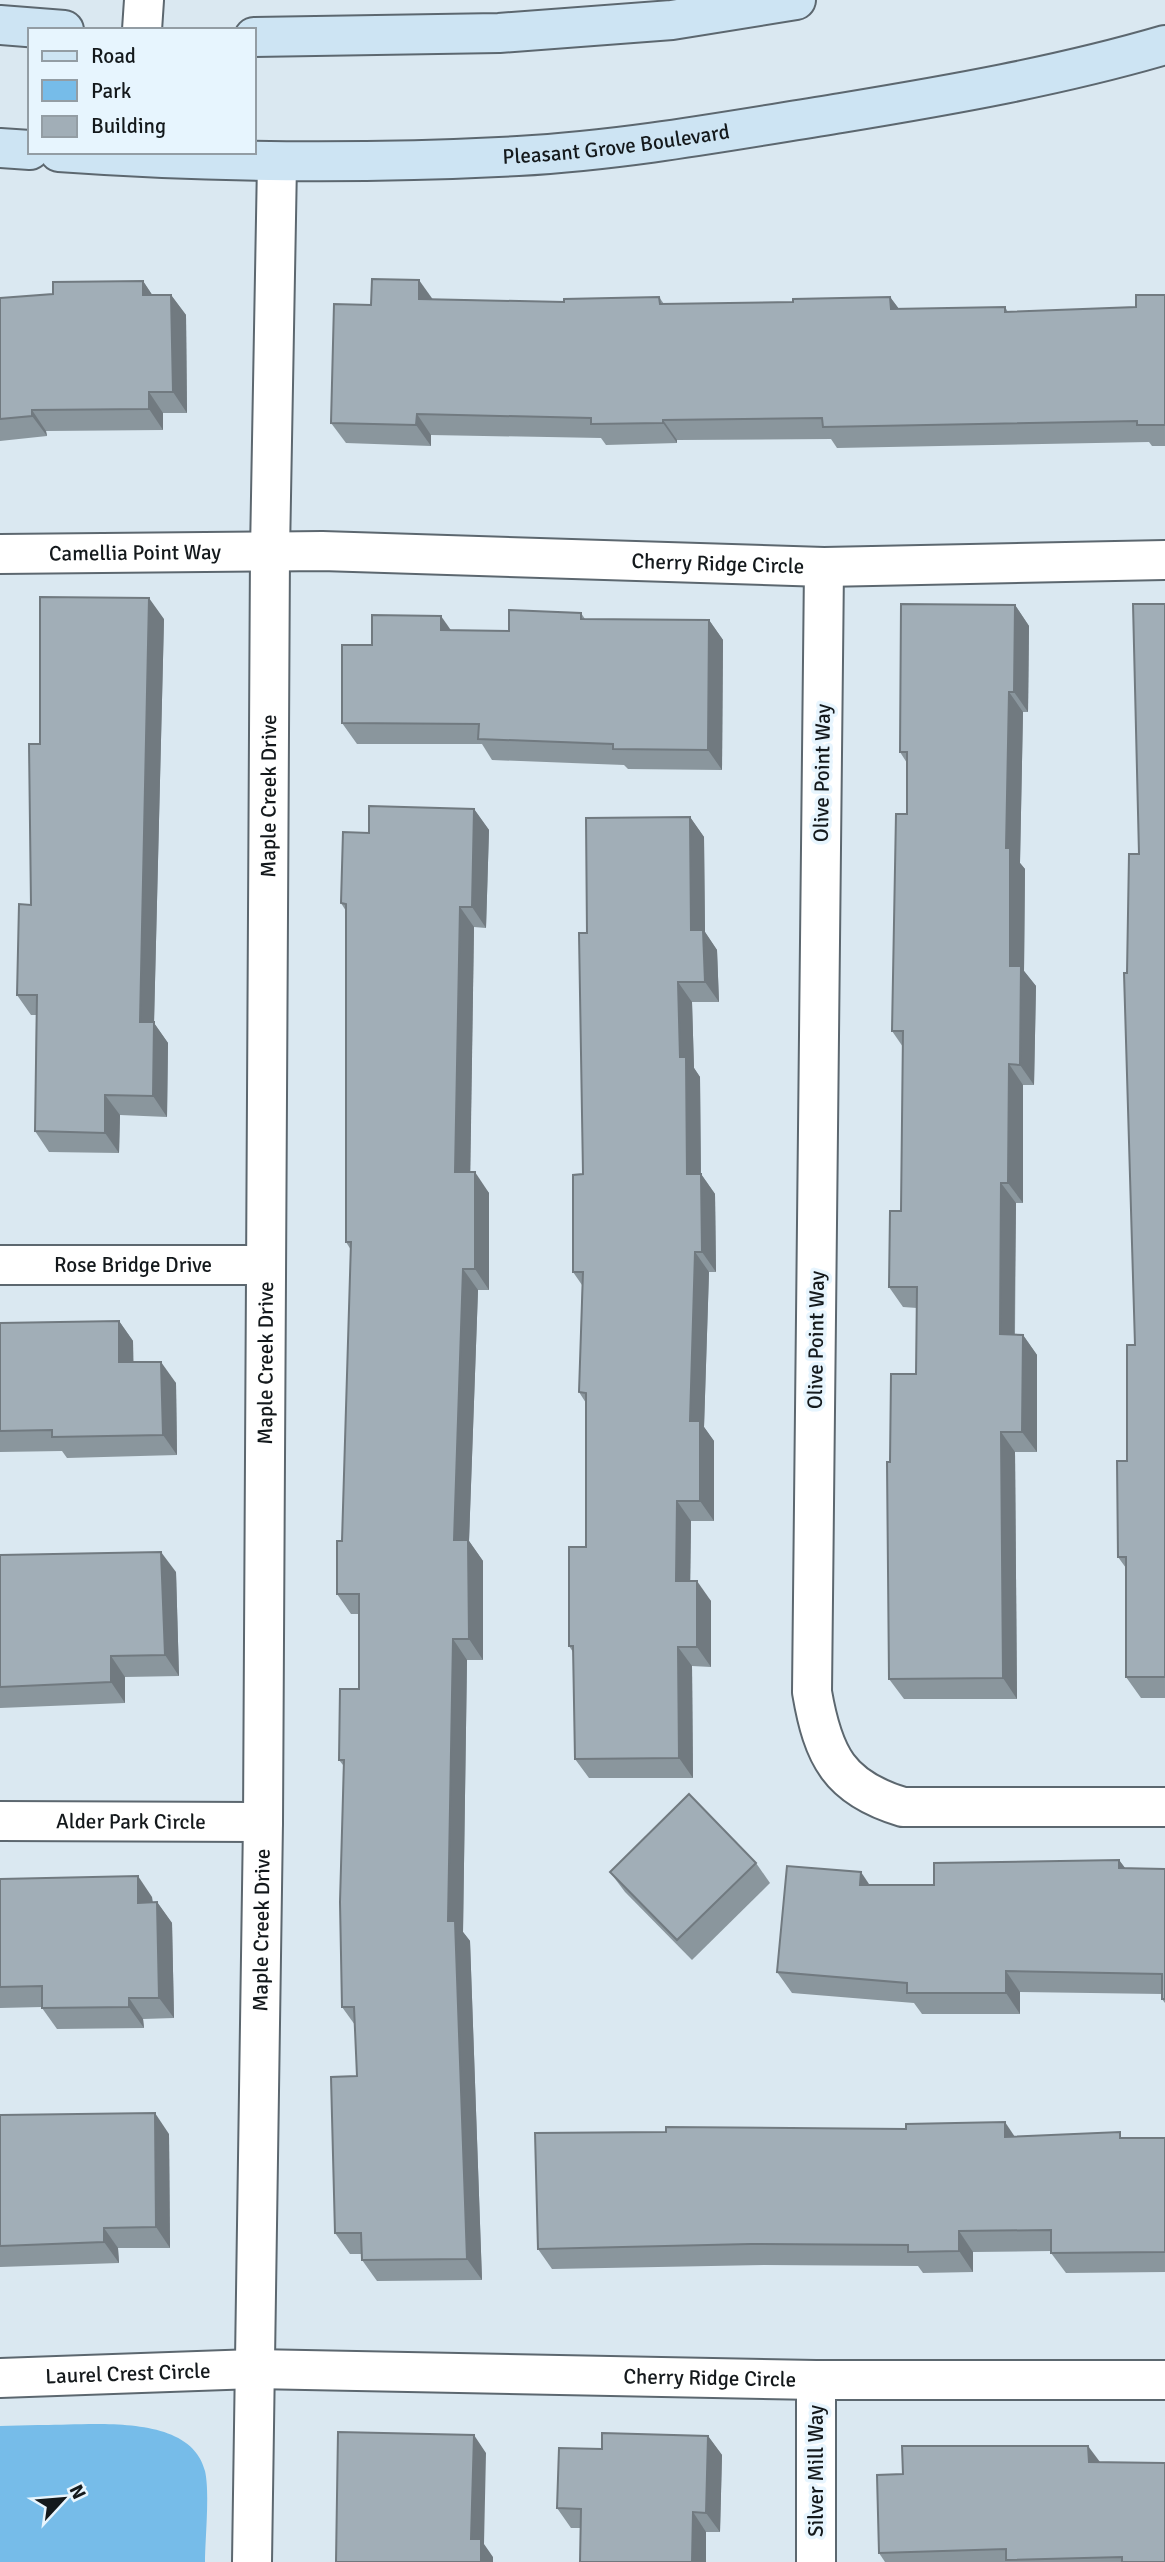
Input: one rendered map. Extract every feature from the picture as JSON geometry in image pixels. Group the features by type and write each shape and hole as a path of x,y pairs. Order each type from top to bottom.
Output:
{"main road":[{"path":"256,37 499,33 671,20 796,0"},
{"path":"0,25 38,28"},
{"name":"Pleasant Grove Boulevard","path":"98,154 276,163 521,156 694,137 934,97 1111,61 1165,45"}],"street":[{"path":"142,28 144,0"},
{"name":"Maple Creek Drive","path":"252,2562 263,1822 270,552 276,163"},
{"name":"Camellia Point Way","path":"0,554 270,552"},
{"name":"Cherry Ridge Circle","path":"270,552 824,567 1165,560"},
{"name":"Olive Point Way","path":"824,567 812,1692 818,1729 834,1761 852,1784 873,1798 903,1807 1165,1807"},
{"name":"Rose Bridge Drive","path":"0,1265 266,1265"},
{"name":"Alder Park Circle","path":"0,1821 263,1822"},
{"name":"Cherry Ridge Circle","path":"254,2370 816,2379 1165,2380"},
{"name":"Laurel Crest Circle","path":"0,2378 254,2370"},
{"name":"Silver Mill Way","path":"816,2379 816,2562"}],"green space":[{"path":"108,2424 158,2430 179,2439 195,2452 205,2471 206,2480 205,2562 0,2562 0,2426"}],"building":[{"path":"372,279 419,280 419,299 564,302 564,299 659,297 660,304 890,297 891,309 1005,307 1005,312 1136,307 1136,295 1165,295 1165,425 1137,425 1137,421 823,427 822,418 663,420 663,423 591,424 591,418 417,414 416,425 331,423 334,304 371,305"},
{"path":"143,281 143,295 171,295 173,392 149,392 149,409 32,410 32,416 0,419 0,298 53,294 53,282"},
{"path":"40,597 149,598 140,1022 154,1022 153,1096 105,1095 105,1133 35,1131 37,995 17,995 19,904 31,905 29,744 40,744"},
{"path":"901,604 1015,605 1014,692 1009,692 1006,848 1010,848 1010,966 1021,966 1020,1065 1009,1064 1008,1183 1001,1183 1000,1334 1023,1335 1022,1432 1001,1432 1003,1678 889,1679 887,1462 890,1462 891,1374 916,1374 917,1287 889,1287 890,1211 901,1211 903,1031 892,1031 896,814 907,814 907,752 900,752"},
{"path":"1133,604 1165,604 1165,1677 1126,1677 1126,1557 1118,1557 1117,1461 1127,1461 1127,1345 1135,1345 1124,973 1127,973 1129,854 1139,854"},
{"path":"509,610 581,613 581,619 709,620 708,750 613,749 613,744 478,739 479,724 342,723 342,645 372,645 372,615 441,616 441,630 509,631"},
{"path":"369,806 474,809 472,907 460,907 455,1172 475,1172 475,1269 463,1269 454,1540 468,1540 469,1639 453,1639 448,1921 455,1921 467,2259 362,2260 361,2233 335,2233 331,2077 357,2076 354,2007 342,2007 340,1902 344,1760 339,1760 340,1689 359,1689 359,1594 337,1594 337,1541 342,1541 351,1242 346,1242 346,904 341,903 343,832 369,833"},
{"path":"690,817 691,930 703,930 705,982 678,982 680,1057 686,1057 687,1174 701,1174 702,1252 695,1252 690,1421 700,1421 700,1501 677,1501 676,1581 697,1581 697,1647 678,1647 679,1758 575,1759 573,1646 569,1646 569,1547 586,1547 586,1393 579,1392 583,1272 573,1272 573,1175 583,1174 579,933 587,933 586,818"},
{"path":"119,1321 119,1362 161,1362 163,1435 52,1437 52,1430 0,1431 0,1323"},
{"path":"161,1552 165,1655 111,1656 111,1682 0,1687 0,1555"},
{"path":"689,1794 756,1863 677,1940 610,1872"},
{"path":"1119,1860 1119,1868 1165,1869 1165,1999 1162,1999 1162,1974 1006,1971 1006,1993 907,1993 907,1983 777,1972 787,1866 861,1872 860,1885 934,1885 934,1863"},
{"path":"138,1876 138,1903 157,1902 159,1998 129,1998 129,2007 42,2008 42,1986 0,1987 0,1879"},
{"path":"155,2113 156,2227 104,2228 104,2242 0,2246 0,2115"},
{"path":"1005,2122 1005,2137 1120,2132 1120,2138 1165,2138 1165,2252 1051,2253 1051,2230 959,2231 959,2251 908,2252 908,2245 750,2244 538,2249 535,2133 666,2132 666,2127 906,2129 906,2124"},
{"path":"338,2432 474,2435 471,2539 481,2539 481,2562 336,2562"},
{"path":"602,2433 708,2436 706,2513 693,2512 692,2562 580,2562 581,2509 557,2508 559,2448 602,2449"},
{"path":"902,2446 1088,2446 1089,2462 1165,2463 1165,2562 1122,2562 1122,2557 1006,2560 1006,2549 879,2553 877,2475 903,2474"}]}
